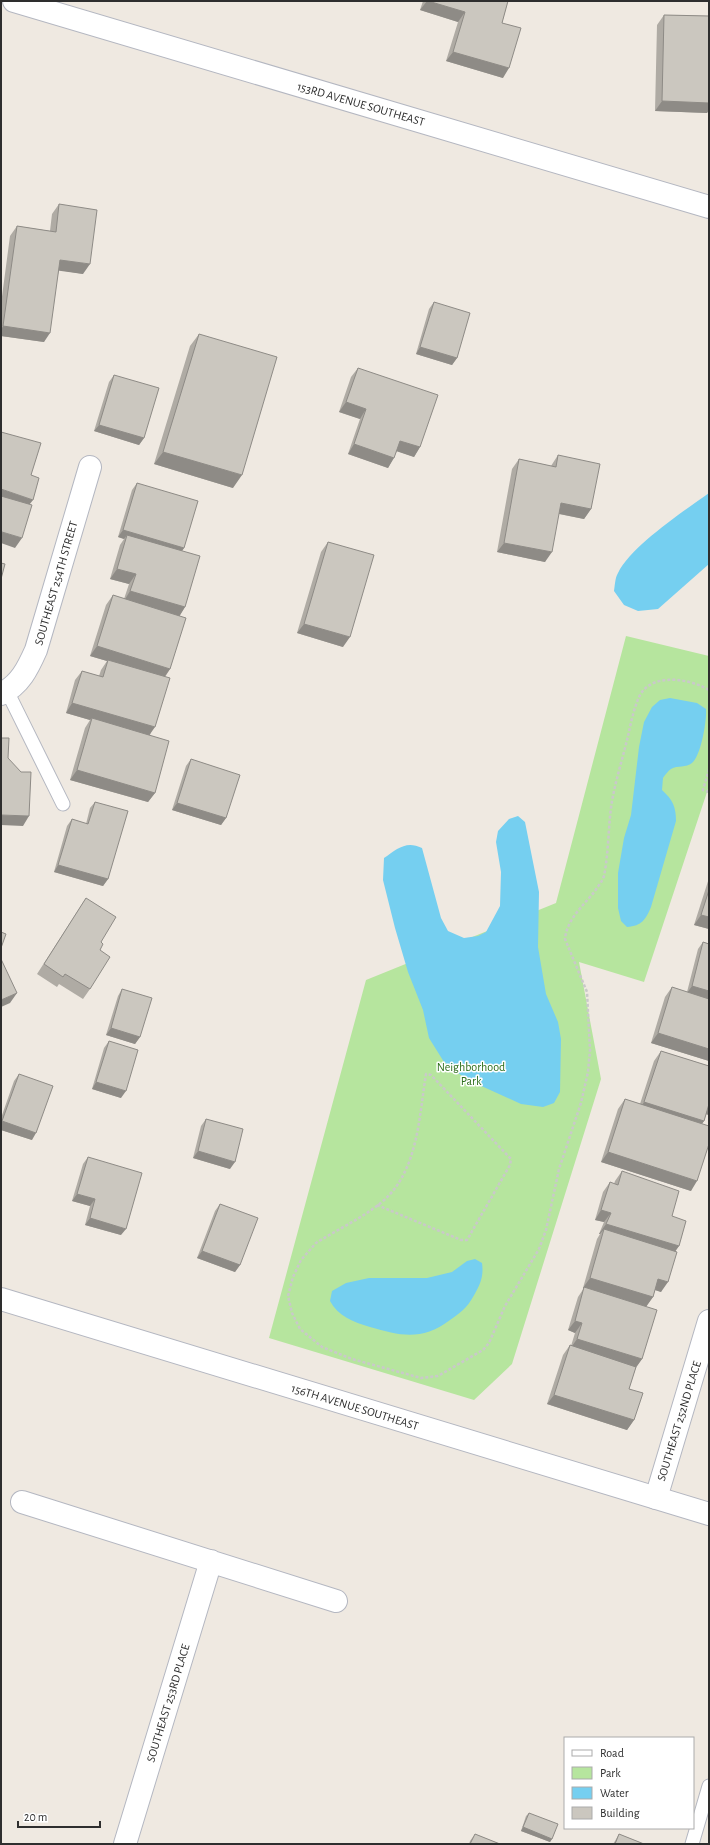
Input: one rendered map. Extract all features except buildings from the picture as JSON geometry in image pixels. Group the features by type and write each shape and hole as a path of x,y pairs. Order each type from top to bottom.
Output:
{"street":[{"name":"153RD AVENUE SOUTHEAST","path":"14,1 709,207"},
{"name":"SOUTHEAST 254TH STREET","path":"4,692 26,673 36,650 90,467"},
{"name":"156TH AVENUE SOUTHEAST","path":"1,1299 709,1514"},
{"name":"SOUTHEAST 252ND PLACE","path":"656,1498 709,1321"},
{"path":"22,1502 336,1600"},
{"name":"SOUTHEAST 253RD PLACE","path":"125,1844 211,1561"}],"lane":[{"path":"4,692 63,804"},
{"path":"692,1844 709,1786"}],"path":[{"path":"377,1205 461,1240 467,1240 510,1165 511,1159 431,1075 426,1074 415,1141 408,1167 400,1182 384,1200 334,1231 308,1251 301,1260 293,1277 288,1296 292,1313 300,1329 322,1347 352,1358 421,1378 438,1376 483,1350 489,1343 505,1306 533,1260 546,1230 559,1169 581,1103 588,1072 590,1050 588,992 565,939 566,931 571,920 604,878 612,799 640,695 648,686 671,680 686,682 709,690"},
{"path":"709,769 703,790 709,792"}],"green space":[{"name":"Neighborhood Park","path":"626,636 709,656 709,786 644,982 579,962 601,1079 512,1364 474,1400 269,1338 366,980 556,903"}],"water":[{"path":"709,493 709,564 658,609 638,611 624,605 614,591 617,575 625,563 634,552 659,530"},
{"path":"670,698 697,703 706,709 706,721 701,746 692,763 671,769 663,778 662,790 673,804 676,821 651,907 643,921 636,925 627,927 621,921 618,908 618,873 624,838 631,815 639,747 644,722 652,707 660,700"},
{"path":"518,816 525,822 539,892 538,947 546,994 558,1022 561,1039 560,1092 554,1103 543,1107 521,1104 466,1079 444,1062 429,1038 423,1010 408,972 383,880 384,858 406,845 422,848 441,918 448,931 464,938 478,936 486,932 500,906 501,872 496,842 498,831 509,819"},
{"path":"475,1259 482,1263 482,1277 471,1301 457,1315 440,1327 421,1334 411,1335 392,1333 358,1323 337,1311 330,1301 332,1291 346,1283 369,1278 427,1278 452,1272 467,1261"}]}
